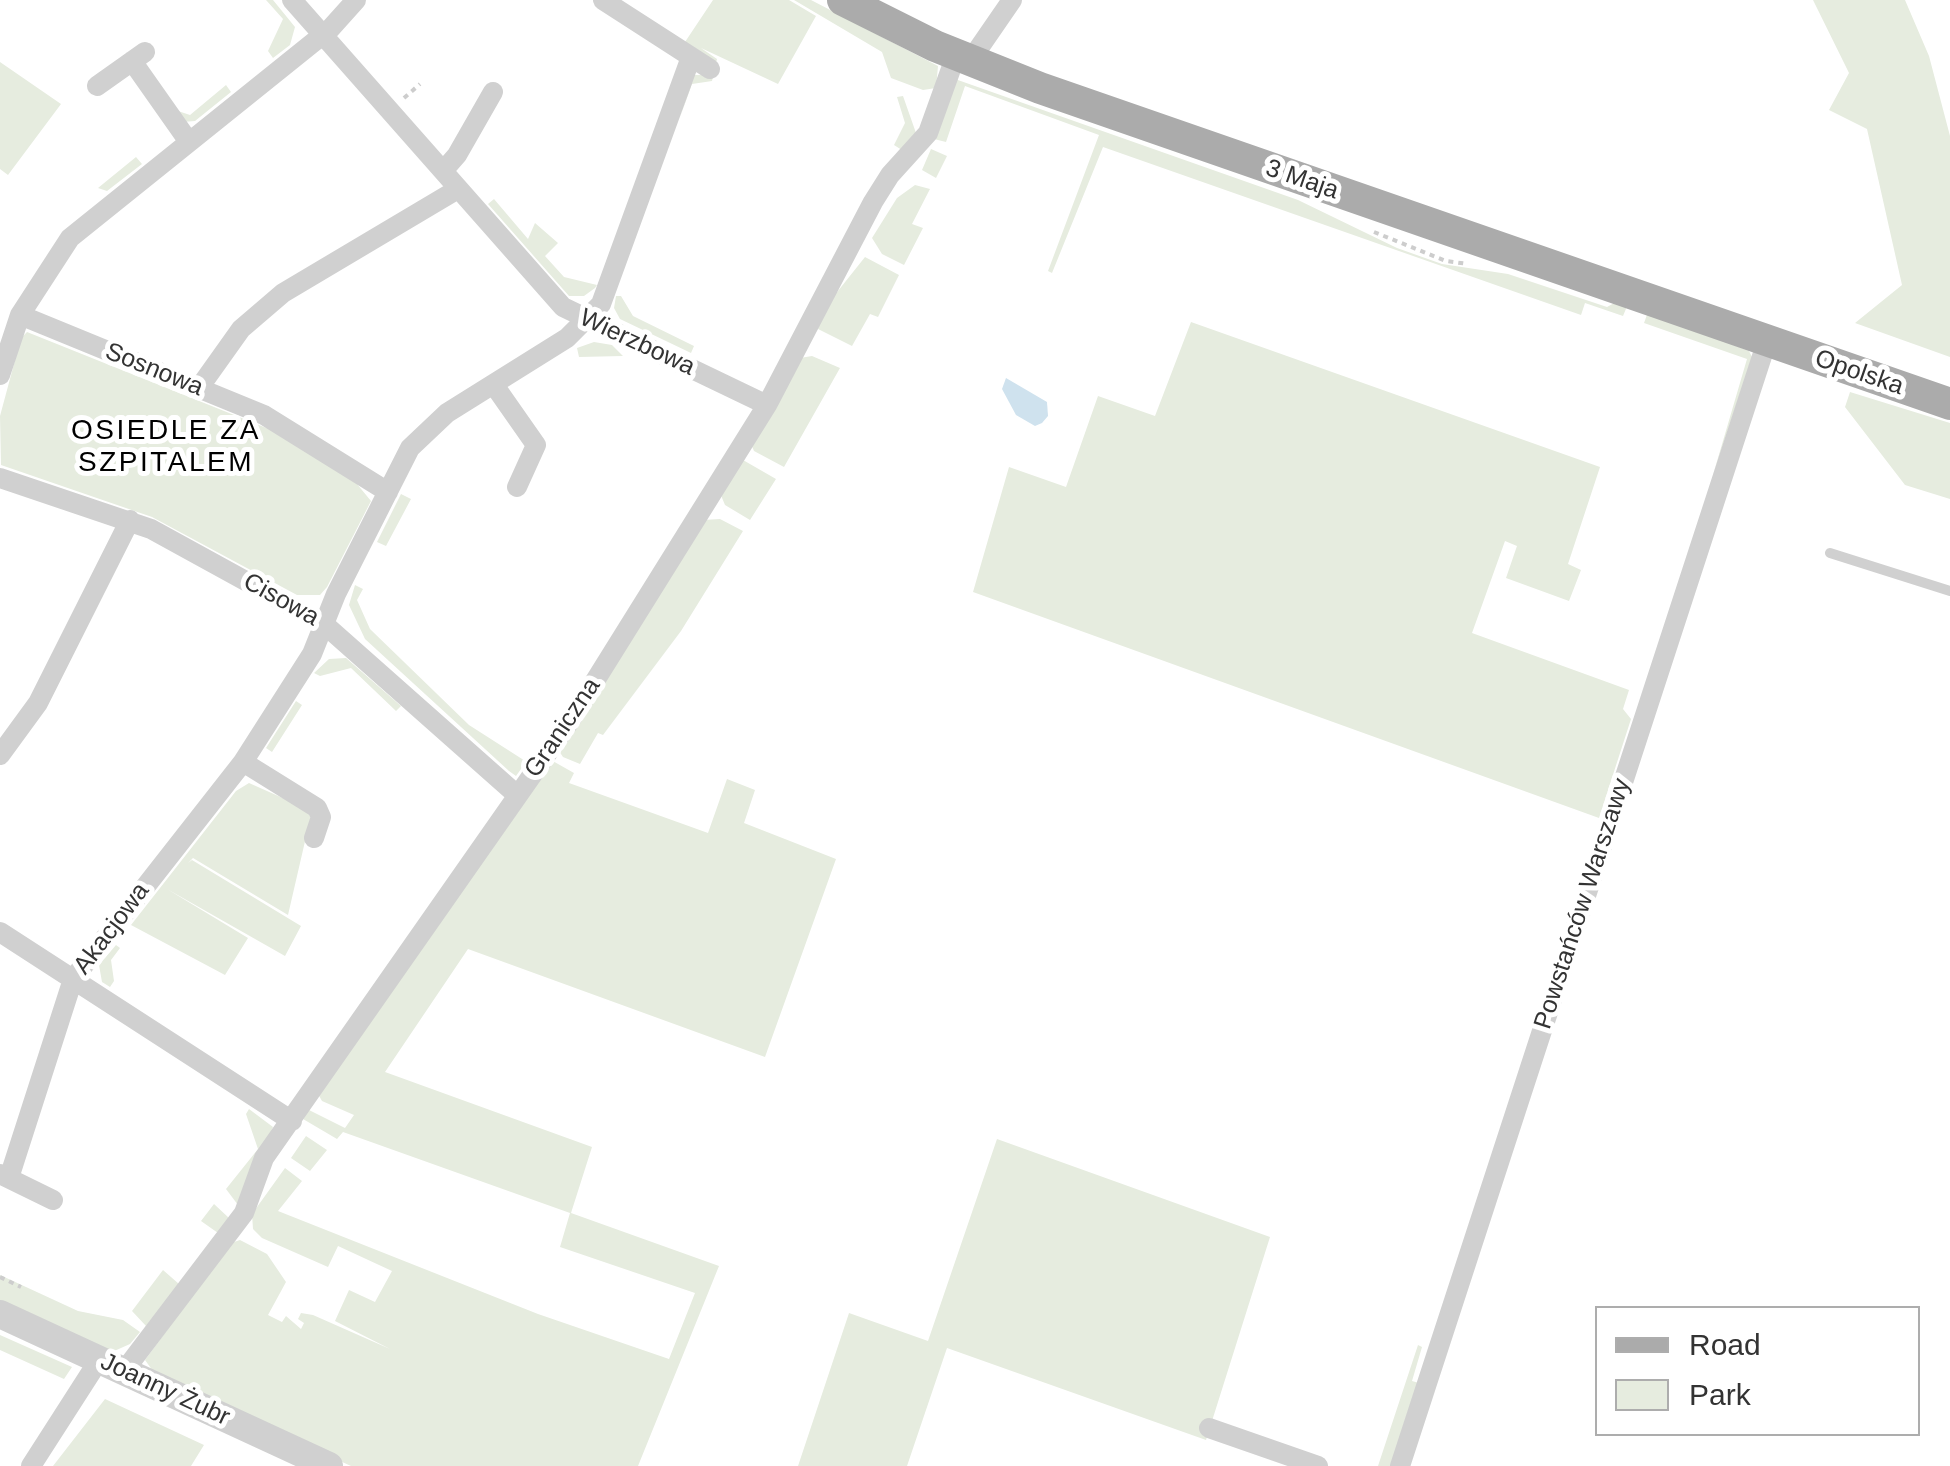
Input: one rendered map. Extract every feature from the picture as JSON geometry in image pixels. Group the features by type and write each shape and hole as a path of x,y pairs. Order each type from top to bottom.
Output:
{"main road":[{"name":"3 Maja","path":"843,0 963,58 1767,342"},
{"name":"Opolska","path":"1767,342 1950,404"}],"street":[{"name":"Wierzbowa","path":"292,0 553,298 588,320 767,405"},
{"path":"0,375 20,314 70,238 322,35 356,0"},
{"path":"603,0 710,69"},
{"name":"Graniczna","path":"32,1466 244,1213 256,1172 570,720 767,405 890,175 928,133 963,58 1012,0"},
{"path":"97,86 138,56 190,142"},
{"name":"Akacjowa","path":"4,1176 74,979 243,762 312,654 410,448 426,430 568,338 588,320 605,296 691,58"},
{"path":"443,171 457,155 493,92"},
{"path":"199,388 241,328 284,293 458,190"},
{"name":"Sosnowa","path":"20,314 277,422 388,492"},
{"name":"Powstańców Warszawy","path":"1400,1466 1767,342"},
{"path":"494,385 536,444 516,486"},
{"name":"Cisowa","path":"0,478 130,520 324,624 517,794"},
{"path":"0,755 38,702 130,520"},
{"path":"243,762 317,808 321,817 314,838"},
{"path":"0,932 292,1121"},
{"path":"4,1176 54,1200"},
{"name":"Joanny Żubr","path":"0,1314 329,1466"},
{"path":"1209,1428 1318,1466"}],"lane":[{"path":"1830,553 1950,592"}],"path":[{"path":"398,105 420,84"},
{"path":"0,1277 21,1287"}],"green space":[{"path":"266,0 273,0 295,27 290,45 273,58 268,51 283,19"},
{"path":"713,0 789,0 816,16 778,84 701,48 717,59 712,81 692,84 679,120 694,75 707,75 685,42"},
{"path":"794,0 811,0 938,66 936,88 923,90 891,78 882,52"},
{"path":"1813,0 1905,0 1929,56 1950,136 1950,357 1855,323 1902,285 1867,129 1829,110 1849,73"},
{"path":"0,62 61,104 8,175 0,169"},
{"path":"955,79 1298,200 1397,248 1442,264 1508,274 1607,307 1618,301 1628,304 1623,316 1585,303 1581,315 1103,147 1052,273 1048,271 1099,135 965,86 946,142 934,139"},
{"path":"226,85 231,92 195,121 182,122 178,111 190,115"},
{"path":"903,96 916,133 905,152 894,145 905,123 897,97"},
{"path":"931,149 947,156 936,178 922,170"},
{"path":"136,157 142,164 107,191 98,188"},
{"path":"915,185 930,189 912,224 923,228 904,265 882,254 872,238 897,198"},
{"path":"494,199 528,239 535,223 558,243 545,256 564,277 597,285 595,288 584,296 569,296 488,204"},
{"path":"865,257 899,275 878,317 870,314 852,346 818,329 822,311"},
{"path":"616,296 621,296 633,316 694,346 691,353 620,319 614,308"},
{"path":"1648,312 1749,351 1752,357 1713,475 1747,359 1644,323"},
{"path":"1191,322 1600,467 1568,564 1581,570 1569,601 1506,578 1517,546 1505,541 1472,633 1629,690 1623,709 1631,719 1599,818 973,592 1009,467 1066,487 1098,396 1155,416"},
{"path":"27,332 274,431 357,484 371,501 327,587 320,595 297,595 152,517 1,465 0,416 21,338"},
{"path":"594,342 612,345 623,356 579,357 577,348"},
{"path":"812,356 840,368 784,467 754,451 751,444 800,358"},
{"path":"1850,392 1950,423 1950,499 1905,485 1845,407"},
{"path":"743,460 776,479 750,520 725,505 720,493"},
{"path":"401,494 411,499 386,546 377,542"},
{"path":"720,519 743,531 681,631 603,735 598,733 580,764 563,757 557,748 703,520"},
{"path":"355,585 363,589 357,600 370,629 469,725 533,766 526,762 516,776 509,771 365,639 349,605"},
{"path":"346,658 401,706 396,711 351,668 320,676 314,673 329,659"},
{"path":"296,701 302,705 272,752 266,748"},
{"path":"551,760 574,773 569,783 708,833 727,779 755,790 744,823 836,859 765,1057 468,949 385,1072 592,1147 571,1213 719,1266 638,1466 351,1466 158,1378 145,1360 231,1243 240,1240 267,1254 286,1282 268,1315 282,1322 286,1316 301,1329 301,1313 313,1315 390,1349 335,1321 349,1290 375,1302 392,1271 338,1246 328,1267 262,1238 253,1229 252,1214 285,1168 302,1181 278,1211 538,1314 669,1359 695,1293 560,1247 570,1213 343,1132 337,1139 303,1119 309,1110 345,1128 354,1115 322,1101 318,1094"},
{"path":"249,783 312,811 288,915 193,858 188,863 192,860 301,926 285,956 167,889 248,938 225,975 131,925 236,791"},
{"path":"116,945 120,948 111,960 114,981 110,987 102,982 99,965"},
{"path":"249,1109 273,1127 238,1205 226,1189 258,1149 246,1114"},
{"path":"306,1136 327,1150 310,1171 291,1158"},
{"path":"997,1139 1270,1237 1206,1440 947,1348 907,1466 798,1466 849,1313 928,1341"},
{"path":"214,1204 229,1218 218,1233 201,1221"},
{"path":"163,1270 179,1284 146,1326 132,1311"},
{"path":"0,1275 78,1311 123,1320 140,1332 130,1344 112,1352 0,1305"},
{"path":"0,1335 72,1367 64,1379 0,1350"},
{"path":"1418,1345 1422,1347 1412,1381 1419,1383 1392,1466 1378,1466"},
{"path":"105,1399 204,1445 191,1466 53,1466"}],"water":[{"path":"1006,378 1047,402 1048,416 1042,423 1035,426 1016,415 1002,389"}],"district":[{"name":"OSIEDLE ZA SZPITALEM","path":"166,447"}]}
